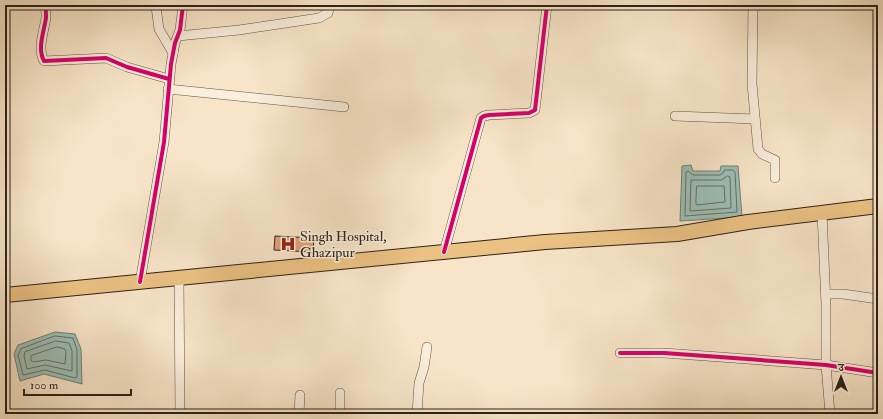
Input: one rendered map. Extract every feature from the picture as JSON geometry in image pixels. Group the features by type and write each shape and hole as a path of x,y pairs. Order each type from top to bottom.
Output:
{"highway":[{"path":"5,295 545,242 677,234 748,222 878,206"}],"street":[{"path":"45,5 46,17 41,38 42,58 44,61 106,58 127,67 169,78"},
{"path":"105,5 116,5"},
{"path":"155,5 159,28 173,53"},
{"path":"140,282 164,142 169,78 173,53 180,30 183,5"},
{"path":"178,36 239,30 319,18 328,13 330,5"},
{"path":"444,252 482,118 489,115 529,113 535,110 547,5"},
{"path":"753,5 752,84 758,149 762,154 774,160 775,178"},
{"path":"168,89 344,107"},
{"path":"675,116 755,119"},
{"path":"822,213 826,294 826,365 830,414"},
{"path":"179,278 180,414"},
{"path":"826,294 843,294 878,299"},
{"path":"417,414 419,383 424,367 427,347"},
{"path":"620,354 664,353 826,365 878,373"},
{"path":"340,393 340,414"},
{"path":"299,414 300,395"}],"water":[{"path":"691,165 693,171 720,171 721,166 738,166 742,217 680,221 682,166"},
{"path":"55,332 75,334 81,349 82,384 44,374 20,381 14,354 18,345"}],"building":[{"path":"275,236 314,238 313,252 274,250"}],"cycle path":[{"path":"45,5 46,18 41,46 44,61 106,58 127,67 169,79"},
{"path":"140,282 164,142 171,64 175,43 180,30 183,5"},
{"path":"444,252 481,118 489,115 529,113 535,110 547,5"},
{"path":"620,353 664,353 826,365 878,373"}],"place":[{"name":"Singh Hospital, Ghazipur","path":"288,244"}]}
